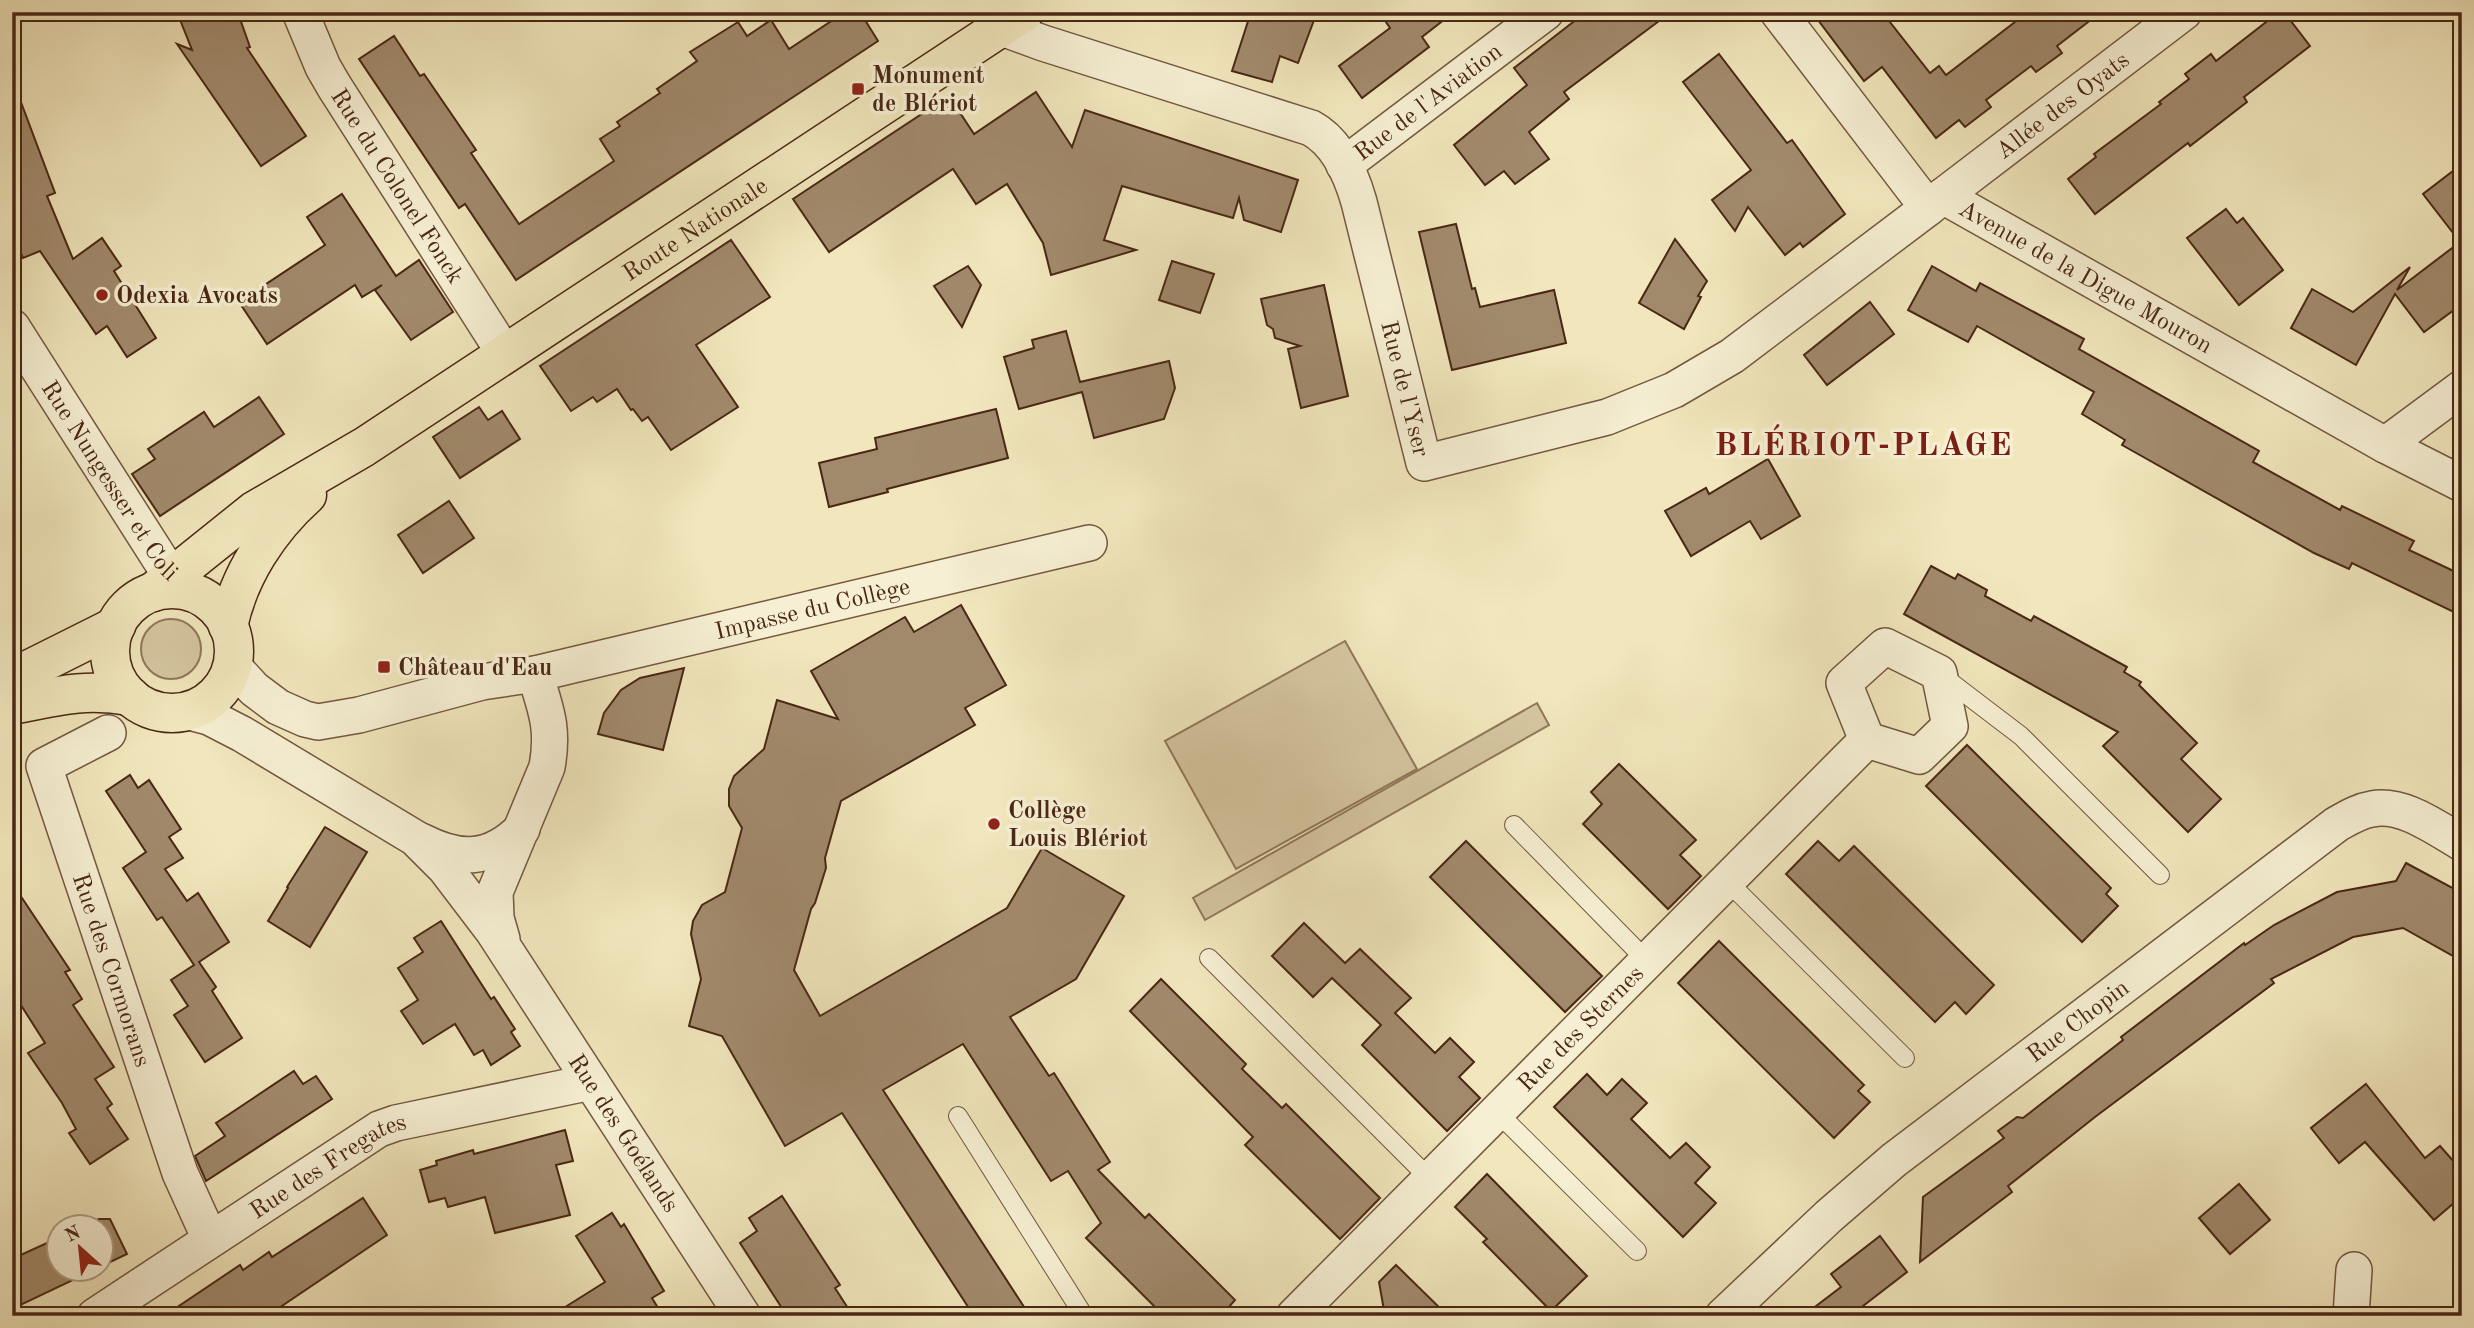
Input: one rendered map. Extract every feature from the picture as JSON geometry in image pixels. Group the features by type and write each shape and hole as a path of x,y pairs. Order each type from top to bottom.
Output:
{"main road":[{"name":"Route Nationale","path":"173,587 254,511 365,447 1006,17"},
{"name":"Route Nationale","path":"228,626 236,598 251,566 276,527 297,504 365,447"},
{"path":"173,587 210,602 228,626 234,645 232,665 219,691 204,703 186,711 177,713 156,710 138,702 120,683 113,668 110,651 116,626 130,606 173,587"},
{"path":"12,678 116,626"},
{"path":"12,705 86,691 130,696"}],"street":[{"name":"Rue du Colonel Fonck","path":"300,12 334,86 505,354"},
{"name":"Rue de l'Aviation","path":"1344,165 1546,12"},
{"name":"Avenue de la Digue Mouron","path":"1778,12 1935,202 2462,484"},
{"name":"Allée des Oyats","path":"1935,202 2184,12"},
{"name":"Rue de l'Yser","path":"1006,17 1043,43 1311,128 1330,141 1344,165 1359,202 1424,463 1607,417 1674,390 1732,356 1935,202"},
{"name":"Rue Nungesser et Coli","path":"12,327 165,567 173,587"},
{"path":"2385,445 2462,387"},
{"name":"Impasse du Collège","path":"535,674 1089,543"},
{"path":"1885,646 1939,673 1950,726 1919,756 1867,740 1844,683 1885,646"},
{"path":"232,665 244,680 278,707 318,722 359,715 482,682 535,674"},
{"name":"Rue des Goélands","path":"505,949 496,918 495,892 547,766 551,737 535,674"},
{"name":"Rue des Goélands","path":"186,711 209,717 242,734 415,838 443,851 473,855 499,847 522,829"},
{"name":"Rue des Cormorans","path":"108,733 44,766 180,1173 210,1239"},
{"name":"Rue des Sternes","path":"1301,1314 1430,1179 1867,740"},
{"name":"Rue Chopin","path":"1723,1316 1829,1216 1894,1160 2337,824 2371,808 2388,808 2424,821 2462,843"},
{"name":"Rue des Goélands","path":"415,838 433,853 459,885 505,949 743,1316"},
{"name":"Rue des Fregates","path":"95,1316 379,1129 396,1123 591,1082"},
{"path":"2351,1316 2354,1270"}],"lane":[{"path":"1939,673 2021,736 2160,875"},
{"path":"1514,825 1647,961"},
{"path":"1727,881 1905,1058"},
{"path":"1209,958 1430,1179"},
{"path":"1497,1112 1636,1251"},
{"path":"958,1116 1084,1316"}],"shaded area":[{"path":"171,619 188,624 196,632 201,649 196,666 188,674 171,679 154,674 146,666 141,649 146,632 154,624"},
{"path":"1345,641 1417,769 1236,869 1165,741"},
{"path":"1537,703 1549,725 1205,920 1193,898"}],"building":[{"path":"177,12 226,12 239,16 250,47 247,48 306,136 261,166 177,44 192,50"},
{"path":"845,12 860,12 878,41 516,280 465,204 459,208 359,59 394,36 420,76 424,74 476,150 471,153 519,224 614,161 600,139 620,126 617,122 660,93 657,89 697,61 690,52 738,22 747,36 771,20 789,49"},
{"path":"1251,12 1317,12 1298,63 1280,56 1272,82 1232,71"},
{"path":"1379,12 1454,12 1422,37 1429,47 1362,98 1339,66 1390,28"},
{"path":"1586,12 1671,12 1564,92 1569,99 1529,132 1549,159 1515,184 1504,171 1485,185 1454,145 1527,85 1514,68"},
{"path":"1812,12 1882,12 1930,73 1939,66 1946,75 2028,12 2101,12 2057,46 2062,53 2036,72 2031,66 1986,100 1991,107 1965,127 1959,120 1936,138 1882,67 1864,81"},
{"path":"2279,12 2284,12 2310,46 2244,97 2247,102 2095,214 2068,179 2096,157 2094,154 2161,104 2159,102 2189,79 2185,74 2211,54 2216,61"},
{"path":"1719,54 1787,143 1792,140 1845,214 1803,247 1800,243 1785,255 1748,207 1735,231 1712,200 1751,170 1683,82"},
{"path":"12,89 16,89 55,193 47,196 73,259 102,238 121,266 114,271 156,338 127,357 107,326 96,334 40,251 23,258 12,233"},
{"path":"1036,92 1072,147 1085,110 1298,180 1281,232 1244,220 1239,198 1233,218 1122,186 1104,240 1136,250 1051,275 1043,243 1007,184 976,204 953,169 829,252 793,199 949,96 974,134"},
{"path":"2462,164 2462,304 2424,332 2395,294 2356,365 2291,328 2312,289 2353,312 2410,267 2397,290 2460,242 2423,194"},
{"path":"342,194 396,276 419,260 453,312 411,340 375,290 382,285 362,297 355,285 267,344 239,302 325,245 307,217"},
{"path":"2226,209 2237,223 2243,218 2283,270 2239,305 2187,238"},
{"path":"1456,224 1472,289 1475,288 1480,307 1554,290 1566,343 1452,370 1419,232"},
{"path":"1675,239 1707,281 1684,329 1639,303"},
{"path":"731,240 770,297 696,345 738,407 671,450 648,417 642,421 617,389 597,402 593,397 571,411 540,366"},
{"path":"1172,261 1214,274 1200,313 1159,300"},
{"path":"968,266 981,285 962,327 934,286"},
{"path":"1932,266 1976,291 1980,283 2084,339 2079,349 2259,451 2253,462 2340,510 2342,506 2414,541 2409,550 2462,575 2462,616 2352,563 2349,569 2314,553 2122,445 2125,440 2082,414 2094,392 1977,326 1968,342 1908,310"},
{"path":"1324,285 1348,396 1301,408 1288,349 1300,346 1275,338 1273,329 1267,325 1261,299"},
{"path":"1870,302 1894,334 1827,385 1804,355"},
{"path":"1066,331 1080,382 1169,361 1175,388 1164,419 1094,438 1082,392 1019,409 1004,357 1034,348 1032,340"},
{"path":"259,397 284,434 160,516 132,474 155,459 148,449 204,412 214,427"},
{"path":"479,407 488,420 502,411 520,439 460,478 433,437"},
{"path":"996,409 1008,458 829,507 819,463 877,449 875,438"},
{"path":"1768,459 1800,516 1761,539 1750,521 1691,556 1665,511 1706,488 1709,494"},
{"path":"449,501 474,538 423,573 398,535"},
{"path":"1931,566 1955,579 1958,574 1987,590 1985,596 2031,621 2034,616 2127,667 2124,672 2141,682 2139,685 2197,743 2181,759 2221,799 2188,832 2103,746 2118,732 1904,614"},
{"path":"961,605 1006,685 965,708 975,725 841,801 825,858 826,868 794,970 820,1016 1007,908 1042,848 1124,896 1076,979 1010,1017 1049,1076 1054,1073 1110,1162 1098,1170 1145,1218 1149,1214 1235,1300 1221,1316 1164,1316 1086,1238 1101,1223 1068,1171 1051,1181 963,1044 883,1090 1030,1316 974,1316 842,1113 785,1146 722,1036 689,1026 701,979 691,934 693,921 702,905 725,892 742,828 729,806 729,789 734,776 764,749 777,700 838,719 811,671 905,617 914,632"},
{"path":"684,668 663,750 598,734 604,713 621,690 640,678"},
{"path":"1967,745 2111,888 2106,894 2118,906 2082,942 1926,786"},
{"path":"1619,764 1696,840 1680,855 1701,876 1668,909 1583,824 1602,804 1591,792"},
{"path":"130,775 138,788 149,780 181,829 169,837 183,858 165,869 187,901 198,893 229,942 199,962 216,987 212,991 242,1038 205,1062 174,1015 188,1006 171,980 194,965 162,917 157,920 123,868 146,852 106,791"},
{"path":"325,827 367,852 310,947 268,921"},
{"path":"1466,841 1602,976 1565,1012 1430,877"},
{"path":"1818,841 1839,861 1854,846 1994,985 1966,1014 1955,1002 1935,1022 1786,874"},
{"path":"2406,863 2462,893 2462,961 2403,928 2353,937 2271,979 2274,983 2095,1117 2008,1186 2012,1192 1920,1262 1923,1197 2004,1138 1998,1131 2017,1117 2023,1118 2123,1040 2121,1037 2244,943 2245,945 2274,925 2337,892 2396,881"},
{"path":"12,883 70,970 65,972 82,999 73,1005 114,1067 95,1079 112,1104 107,1108 128,1139 90,1164 69,1133 76,1129 62,1103 28,1053 45,1043 12,991"},
{"path":"441,921 491,999 494,997 515,1029 511,1032 520,1046 491,1065 483,1050 474,1055 455,1024 423,1044 401,1011 418,1000 398,968 423,952 414,938"},
{"path":"1304,923 1345,963 1360,949 1411,998 1395,1013 1435,1053 1450,1038 1474,1062 1459,1077 1480,1098 1447,1131 1362,1045 1381,1025 1332,978 1313,997 1272,956"},
{"path":"1719,941 1864,1085 1858,1091 1870,1102 1834,1138 1678,983"},
{"path":"1161,979 1246,1064 1242,1069 1282,1108 1286,1104 1380,1198 1340,1239 1245,1145 1253,1137 1130,1011"},
{"path":"294,1071 303,1084 316,1076 332,1099 206,1181 195,1156 225,1136 216,1123"},
{"path":"1587,1074 1607,1095 1622,1079 1647,1103 1631,1119 1670,1158 1686,1143 1710,1167 1695,1183 1716,1203 1683,1237 1554,1107"},
{"path":"2366,1084 2425,1158 2440,1146 2462,1171 2462,1196 2434,1220 2365,1142 2339,1163 2311,1128"},
{"path":"565,1130 573,1161 556,1165 570,1215 495,1233 485,1197 448,1207 445,1198 429,1202 420,1170 437,1165 436,1161"},
{"path":"1487,1174 1587,1276 1551,1311 1483,1242 1487,1239 1455,1207"},
{"path":"2239,1184 2270,1220 2230,1254 2199,1218"},
{"path":"782,1196 840,1285 835,1288 853,1316 787,1316 740,1243 757,1231 749,1218"},
{"path":"363,1198 387,1235 267,1316 164,1316 240,1265 243,1270 269,1252 272,1257"},
{"path":"612,1213 621,1227 624,1224 664,1291 652,1298 663,1316 551,1316 605,1282 576,1236"},
{"path":"116,1231 127,1254 116,1259"},
{"path":"1880,1236 1907,1272 1850,1316 1803,1316 1841,1287 1831,1274"},
{"path":"46,1243 46,1282 69,1282 12,1309 12,1259"},
{"path":"1396,1265 1448,1316 1385,1316 1379,1282"}],"place":[{"name":"Monument de Blériot","path":"858,89"},
{"name":"Odexia Avocats","path":"102,295"},
{"name":"Château d'Eau","path":"384,667"},
{"name":"Collège Louis Blériot","path":"994,824"}],"district":[{"name":"BLÉRIOT-PLAGE","path":"1864,444"}]}
